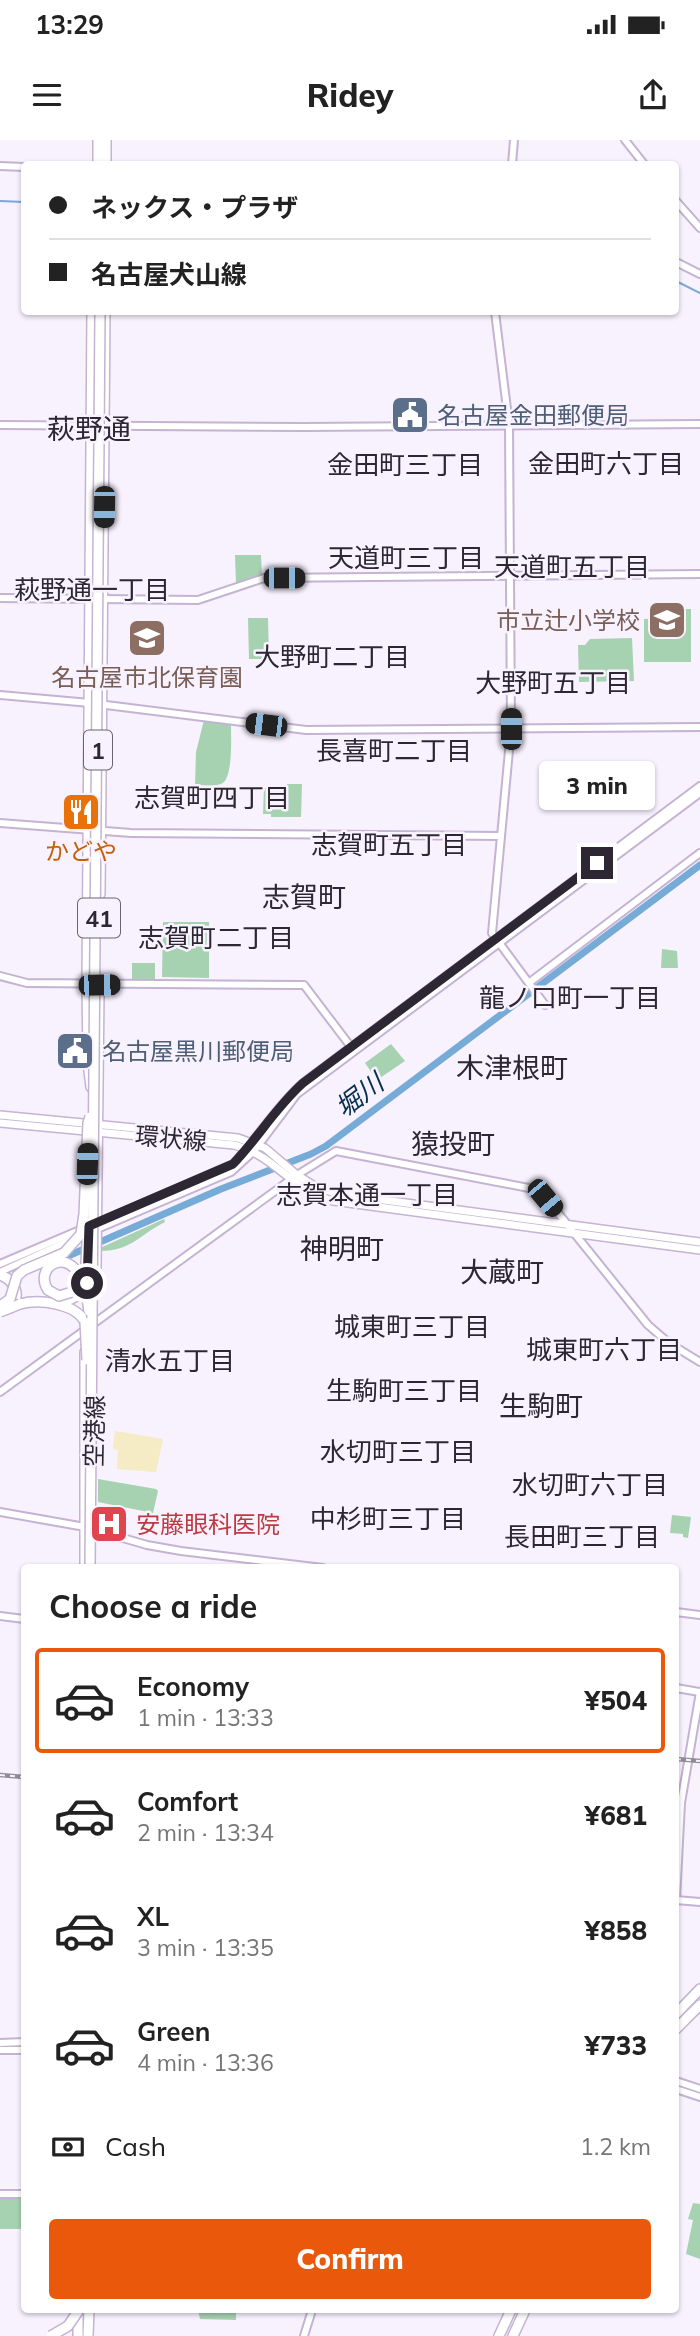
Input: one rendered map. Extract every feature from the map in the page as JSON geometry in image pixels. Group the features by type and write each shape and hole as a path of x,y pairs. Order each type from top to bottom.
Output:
{"highway":[{"path":"100,140 100,161"},
{"name":"41","path":"93,1124 88,1063 91,426 99,315"},
{"name":"41","path":"93,1232 103,599 104,426 99,315"},
{"name":"1","path":"89,1564 88,1404 93,1124 99,315"},
{"path":"0,1310 10,1299 16,1276 64,1253 81,1234 88,1123 93,1124 92,1118 90,1156 85,1283 79,1294 72,1299 24,1303 0,1310"},
{"name":"1","path":"89,1564 93,1124"},
{"name":"空港線","path":"89,1528 97,1252 93,1232"},
{"name":"空港線","path":"89,1564 86,1328 88,1258 93,1232"},
{"path":"39,1265 61,1261 71,1265 74,1268 76,1270 78,1273 79,1280 74,1291 64,1296 54,1295 46,1288 44,1278 47,1269 56,1262 74,1268 75,1269 76,1270 83,1284 90,1319 92,1414"},
{"path":"0,1273 11,1281 17,1294 14,1305 0,1310"},
{"path":"0,1280 10,1287 12,1298 7,1306 0,1310"},
{"path":"49,1303 73,1308 84,1320 88,1404"},
{"path":"679,2011 700,1989"},
{"path":"679,2026 700,2005"},
{"path":"90,2336 91,2313"},
{"path":"499,2336 510,2313"},
{"path":"513,2336 524,2313"},
{"path":"51,2336 79,2317"}],"main road":[{"name":"環状線","path":"0,1115 93,1124 253,1147 278,1163 312,1194 333,1201 700,1250"},
{"name":"環状線","path":"0,1123 93,1124"},
{"name":"環状線","path":"294,1178 338,1194 700,1242"}],"street":[{"path":"512,161 514,140"},
{"path":"625,140 642,161"},
{"path":"0,166 21,167"},
{"path":"679,204 700,228"},
{"path":"679,264 700,274"},
{"path":"495,315 509,425 511,729 492,933 545,1005"},
{"path":"0,425 700,424"},
{"path":"0,598 198,600 264,578 700,574"},
{"path":"0,695 90,703 306,730 700,727"},
{"path":"0,1273 213,1181 237,1168 283,1101 700,786"},
{"path":"497,940 700,793"},
{"path":"0,823 101,832 501,836"},
{"path":"531,984 700,853"},
{"path":"0,976 27,983 304,985 352,1049"},
{"path":"0,1392 294,1178 336,1151 534,1189 567,1224 648,1325 669,1343 700,1362"},
{"path":"0,1264 93,1232"},
{"path":"0,1512 89,1528 146,1545 281,1564"},
{"path":"679,1612 700,1615"},
{"path":"0,1616 21,1619"},
{"path":"679,1688 700,1692 681,1803 679,1842"},
{"path":"679,1900 700,1902"},
{"path":"0,2043 21,2042"},
{"path":"0,2050 21,2050"},
{"path":"679,2082 700,2089"},
{"path":"679,2090 700,2097"},
{"path":"0,2193 21,2194"},
{"path":"304,2336 311,2313"},
{"path":"493,2336 499,2336"}],"green space":[{"path":"235,555 261,555 262,576 236,583"},
{"path":"670,609 691,609 691,662 644,662 644,619 669,618"},
{"path":"248,618 268,618 269,659 249,659"},
{"path":"632,638 634,681 579,682 578,645 585,645 590,639"},
{"path":"204,720 231,724 228,772 223,783 217,785 195,785 196,752"},
{"path":"287,784 302,784 301,817 271,817 271,814 263,814 264,788 286,788"},
{"path":"163,922 209,922 209,978 162,977"},
{"path":"662,949 677,951 678,968 661,968"},
{"path":"132,963 155,963 155,981 132,981"},
{"path":"391,1044 405,1061 377,1080 365,1063"},
{"path":"164,1219 165,1222 127,1245 100,1251 100,1248"},
{"path":"98,1479 156,1489 158,1491 153,1513 98,1502"},
{"path":"672,1515 691,1517 688,1538 683,1537 683,1534 670,1533"},
{"path":"0,2196 21,2196 21,2229 0,2229"},
{"path":"693,2203 700,2204 700,2259 686,2254 693,2220 688,2219"},
{"path":"199,2313 236,2313 236,2320 200,2319"}],"sand":[{"path":"115,1431 163,1439 156,1472 117,1469 118,1450 113,1449"}],"waterway":[{"path":"0,201 21,202"},
{"path":"679,282 700,293"},
{"name":"堀川","path":"59,1260 326,1146 700,865"}],"railway":[{"path":"679,1759 700,1761"},
{"path":"0,1775 21,1777"}],"place":[{"name":"名古屋金田郵便局","path":"410,415"},
{"name":"市立辻小学校","path":"667,620"},
{"name":"名古屋市北保育園","path":"147,638"},
{"name":"かどや","path":"81,812"},
{"name":"名古屋黒川郵便局","path":"75,1051"},
{"name":"安藤眼科医院","path":"109,1524"}],"district":[{"name":"萩野通","path":"89,428"},
{"name":"金田町六丁目","path":"606,463"},
{"name":"金田町三丁目","path":"405,464"},
{"name":"天道町三丁目","path":"406,557"},
{"name":"天道町五丁目","path":"572,566"},
{"name":"萩野通一丁目","path":"92,589"},
{"name":"大野町二丁目","path":"332,656"},
{"name":"大野町五丁目","path":"553,682"},
{"name":"長喜町二丁目","path":"394,750"},
{"name":"志賀町四丁目","path":"212,797"},
{"name":"志賀町五丁目","path":"389,844"},
{"name":"志賀町","path":"304,896"},
{"name":"志賀町二丁目","path":"216,937"},
{"name":"龍ノ口町一丁目","path":"570,997"},
{"name":"木津根町","path":"512,1067"},
{"name":"猿投町","path":"453,1143"},
{"name":"志賀本通一丁目","path":"367,1194"},
{"name":"神明町","path":"342,1248"},
{"name":"大蔵町","path":"502,1271"},
{"name":"城東町三丁目","path":"412,1326"},
{"name":"城東町六丁目","path":"604,1349"},
{"name":"清水五丁目","path":"170,1360"},
{"name":"生駒町三丁目","path":"404,1390"},
{"name":"生駒町","path":"541,1405"},
{"name":"水切町三丁目","path":"398,1451"},
{"name":"水切町六丁目","path":"590,1484"},
{"name":"中杉町三丁目","path":"388,1518"},
{"name":"長田町三丁目","path":"582,1536"}],"route":[{"path":"87,1283 89,1226 233,1164 283,1101 303,1083 597,863"}]}
